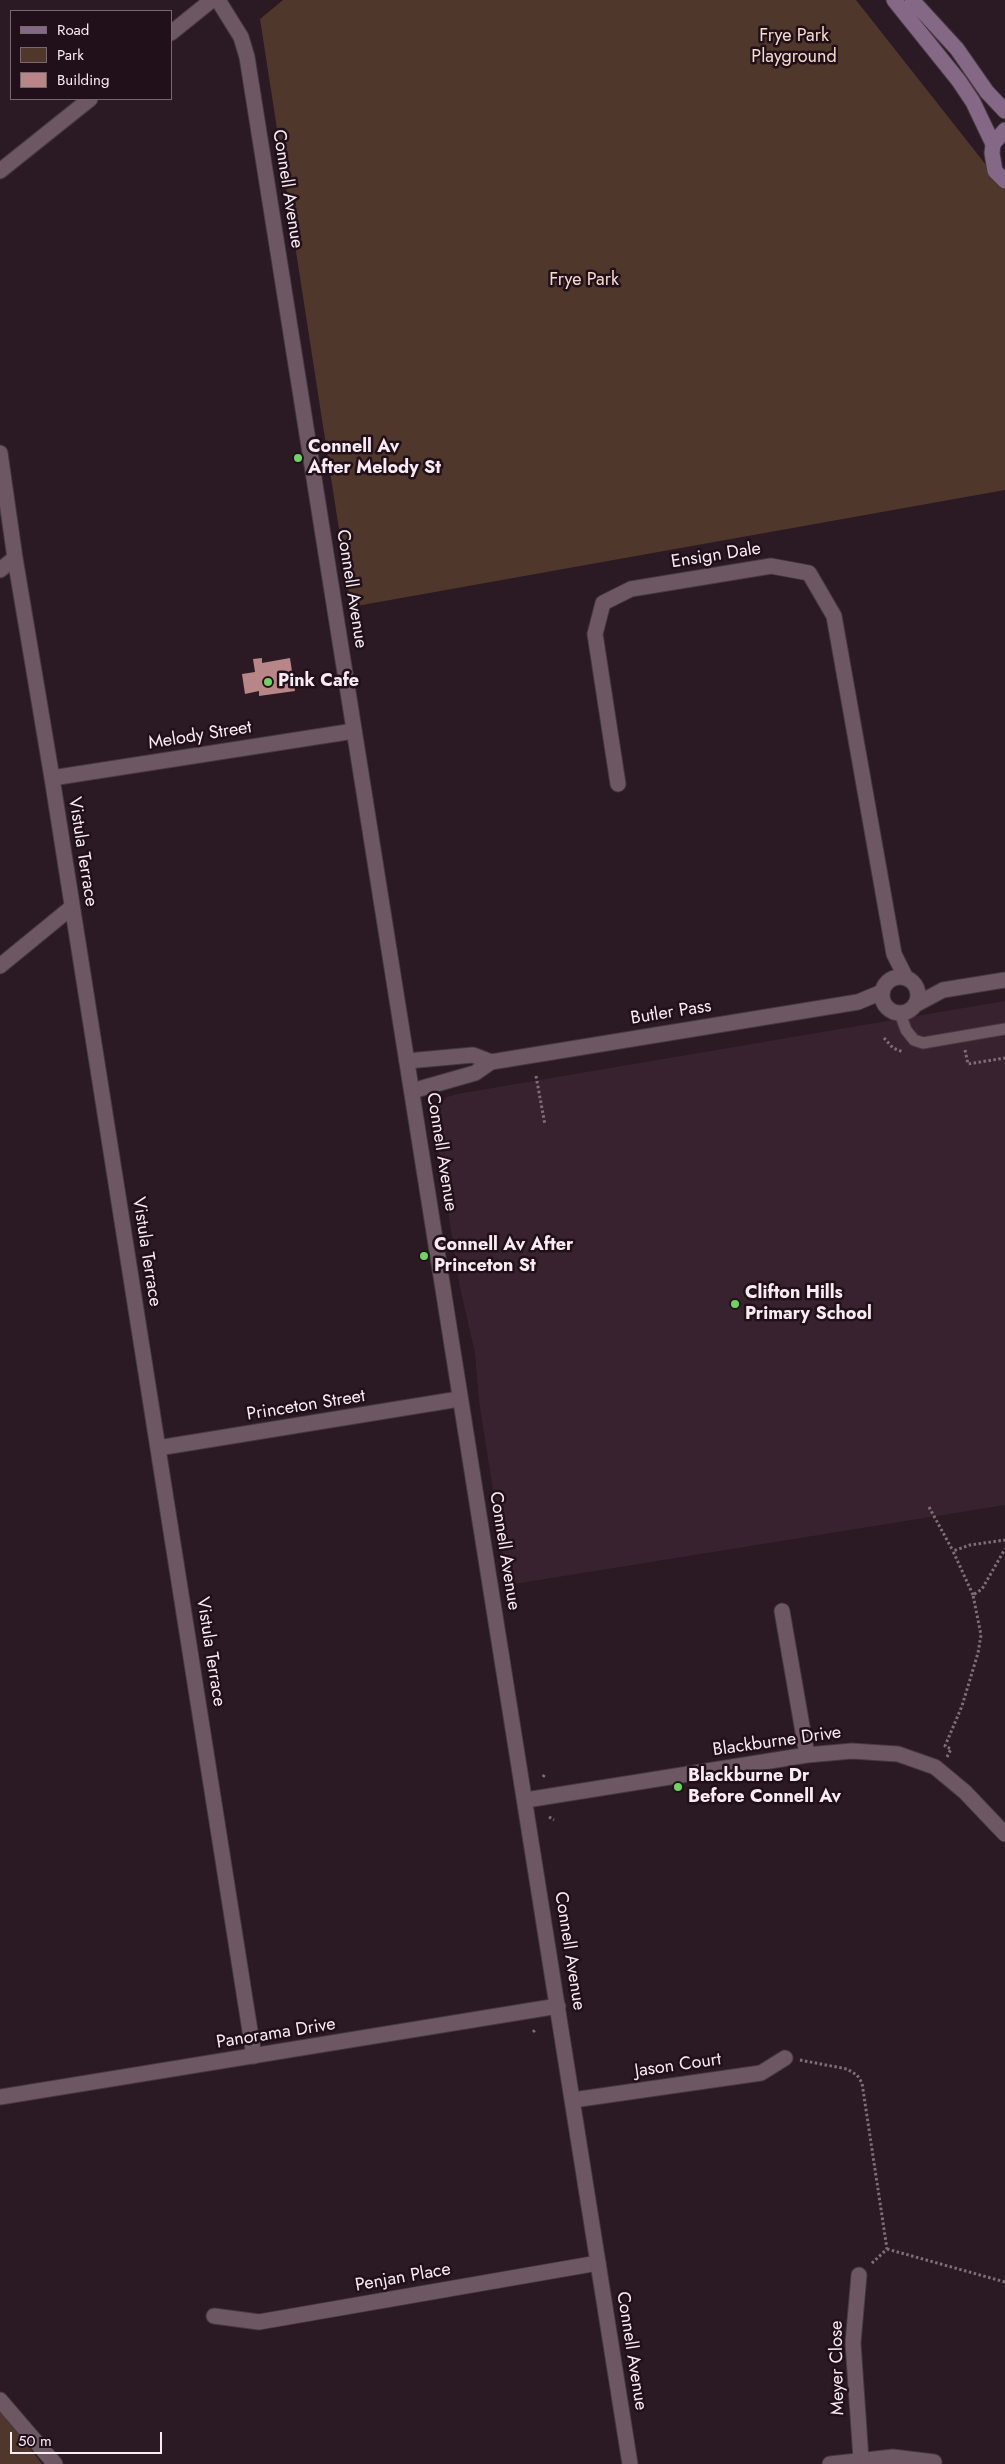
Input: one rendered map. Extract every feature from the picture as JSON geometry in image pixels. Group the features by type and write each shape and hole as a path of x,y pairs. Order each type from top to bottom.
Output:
{"main road":[{"path":"894,0 959,81 973,102 993,144 992,162 995,171 1005,181"},
{"path":"912,0 957,50 987,92 1005,111"},
{"path":"993,144 1005,130"}],"street":[{"path":"172,32 212,0"},
{"name":"Connell Avenue","path":"218,0 241,37 247,57 412,1091 459,1399 526,1800 630,2464"},
{"path":"0,172 89,100"},
{"name":"Vistula Terrace","path":"0,453 15,558 52,778 254,2056"},
{"path":"0,570 15,558"},
{"name":"Ensign Dale","path":"618,784 595,634 603,603 631,589 771,566 809,573 834,616 894,954 908,979"},
{"name":"Melody Street","path":"52,778 354,732"},
{"path":"0,966 72,907"},
{"name":"Ensign Dale","path":"884,987 894,954"},
{"path":"943,990 908,979 893,977 884,987 882,1001 894,1011 910,1010 915,1005 943,990 1005,980"},
{"path":"908,979 917,987 919,996 915,1005"},
{"name":"Butler Pass","path":"412,1091 475,1073 491,1062 858,1002 884,987"},
{"name":"Butler Pass","path":"858,1002 894,1011"},
{"name":"Butler Pass","path":"407,1061 473,1055 491,1062"},
{"name":"Princeton Street","path":"158,1448 459,1399"},
{"path":"782,1611 807,1755"},
{"name":"Blackburne Drive","path":"526,1800 807,1755 852,1751 898,1754 935,1767 965,1792 1005,1834"},
{"name":"Panorama Drive","path":"0,2097 558,2006"},
{"name":"Jason Court","path":"573,2100 761,2073 785,2058"},
{"name":"Penjan Place","path":"214,2316 258,2322 598,2263"},
{"name":"Meyer Close","path":"859,2275 853,2343 861,2459"},
{"path":"0,2400 55,2464"},
{"path":"830,2464 861,2459 894,2457 934,2462"}],"lane":[{"path":"894,1011 914,1040 923,1043 1005,1030"}],"path":[{"path":"536,1076 545,1125"},
{"path":"929,1507 953,1551 973,1594 980,1635 978,1653 962,1706 945,1746 951,1749 946,1757"},
{"path":"953,1551 970,1545 1005,1540"},
{"path":"973,1594 982,1589 1005,1549"},
{"path":"549,1817 554,1820"},
{"path":"812,2062 847,2069 857,2075 862,2083 887,2249"},
{"path":"874,2260 887,2249"},
{"path":"887,2249 1005,2282"}],"shaded area":[{"name":"Clifton Hills Primary School","path":"1005,1001 1005,1505 508,1585 479,1401 475,1353 460,1287 434,1123 435,1112 439,1104 447,1097 457,1094"}],"green space":[{"name":"Frye Park","path":"283,0 856,0 1005,189 1005,490 351,607 260,19"},
{"path":"0,2410 42,2464 0,2464"}],"building":[{"name":"Pink Cafe","path":"262,658 262,663 290,658 295,691 259,696 259,691 245,694 242,674 255,672 253,659"}],"place":[{"name":"Connell Av After Melody St","path":"298,458"},
{"name":"Pink Cafe","path":"268,682"},
{"name":"Connell Av After Princeton St","path":"424,1256"},
{"name":"Clifton Hills Primary School","path":"735,1304"},
{"name":"Blackburne Dr Before Connell Av","path":"678,1787"}],"park label":[{"name":"Frye Park Playground","path":"794,47"}]}
